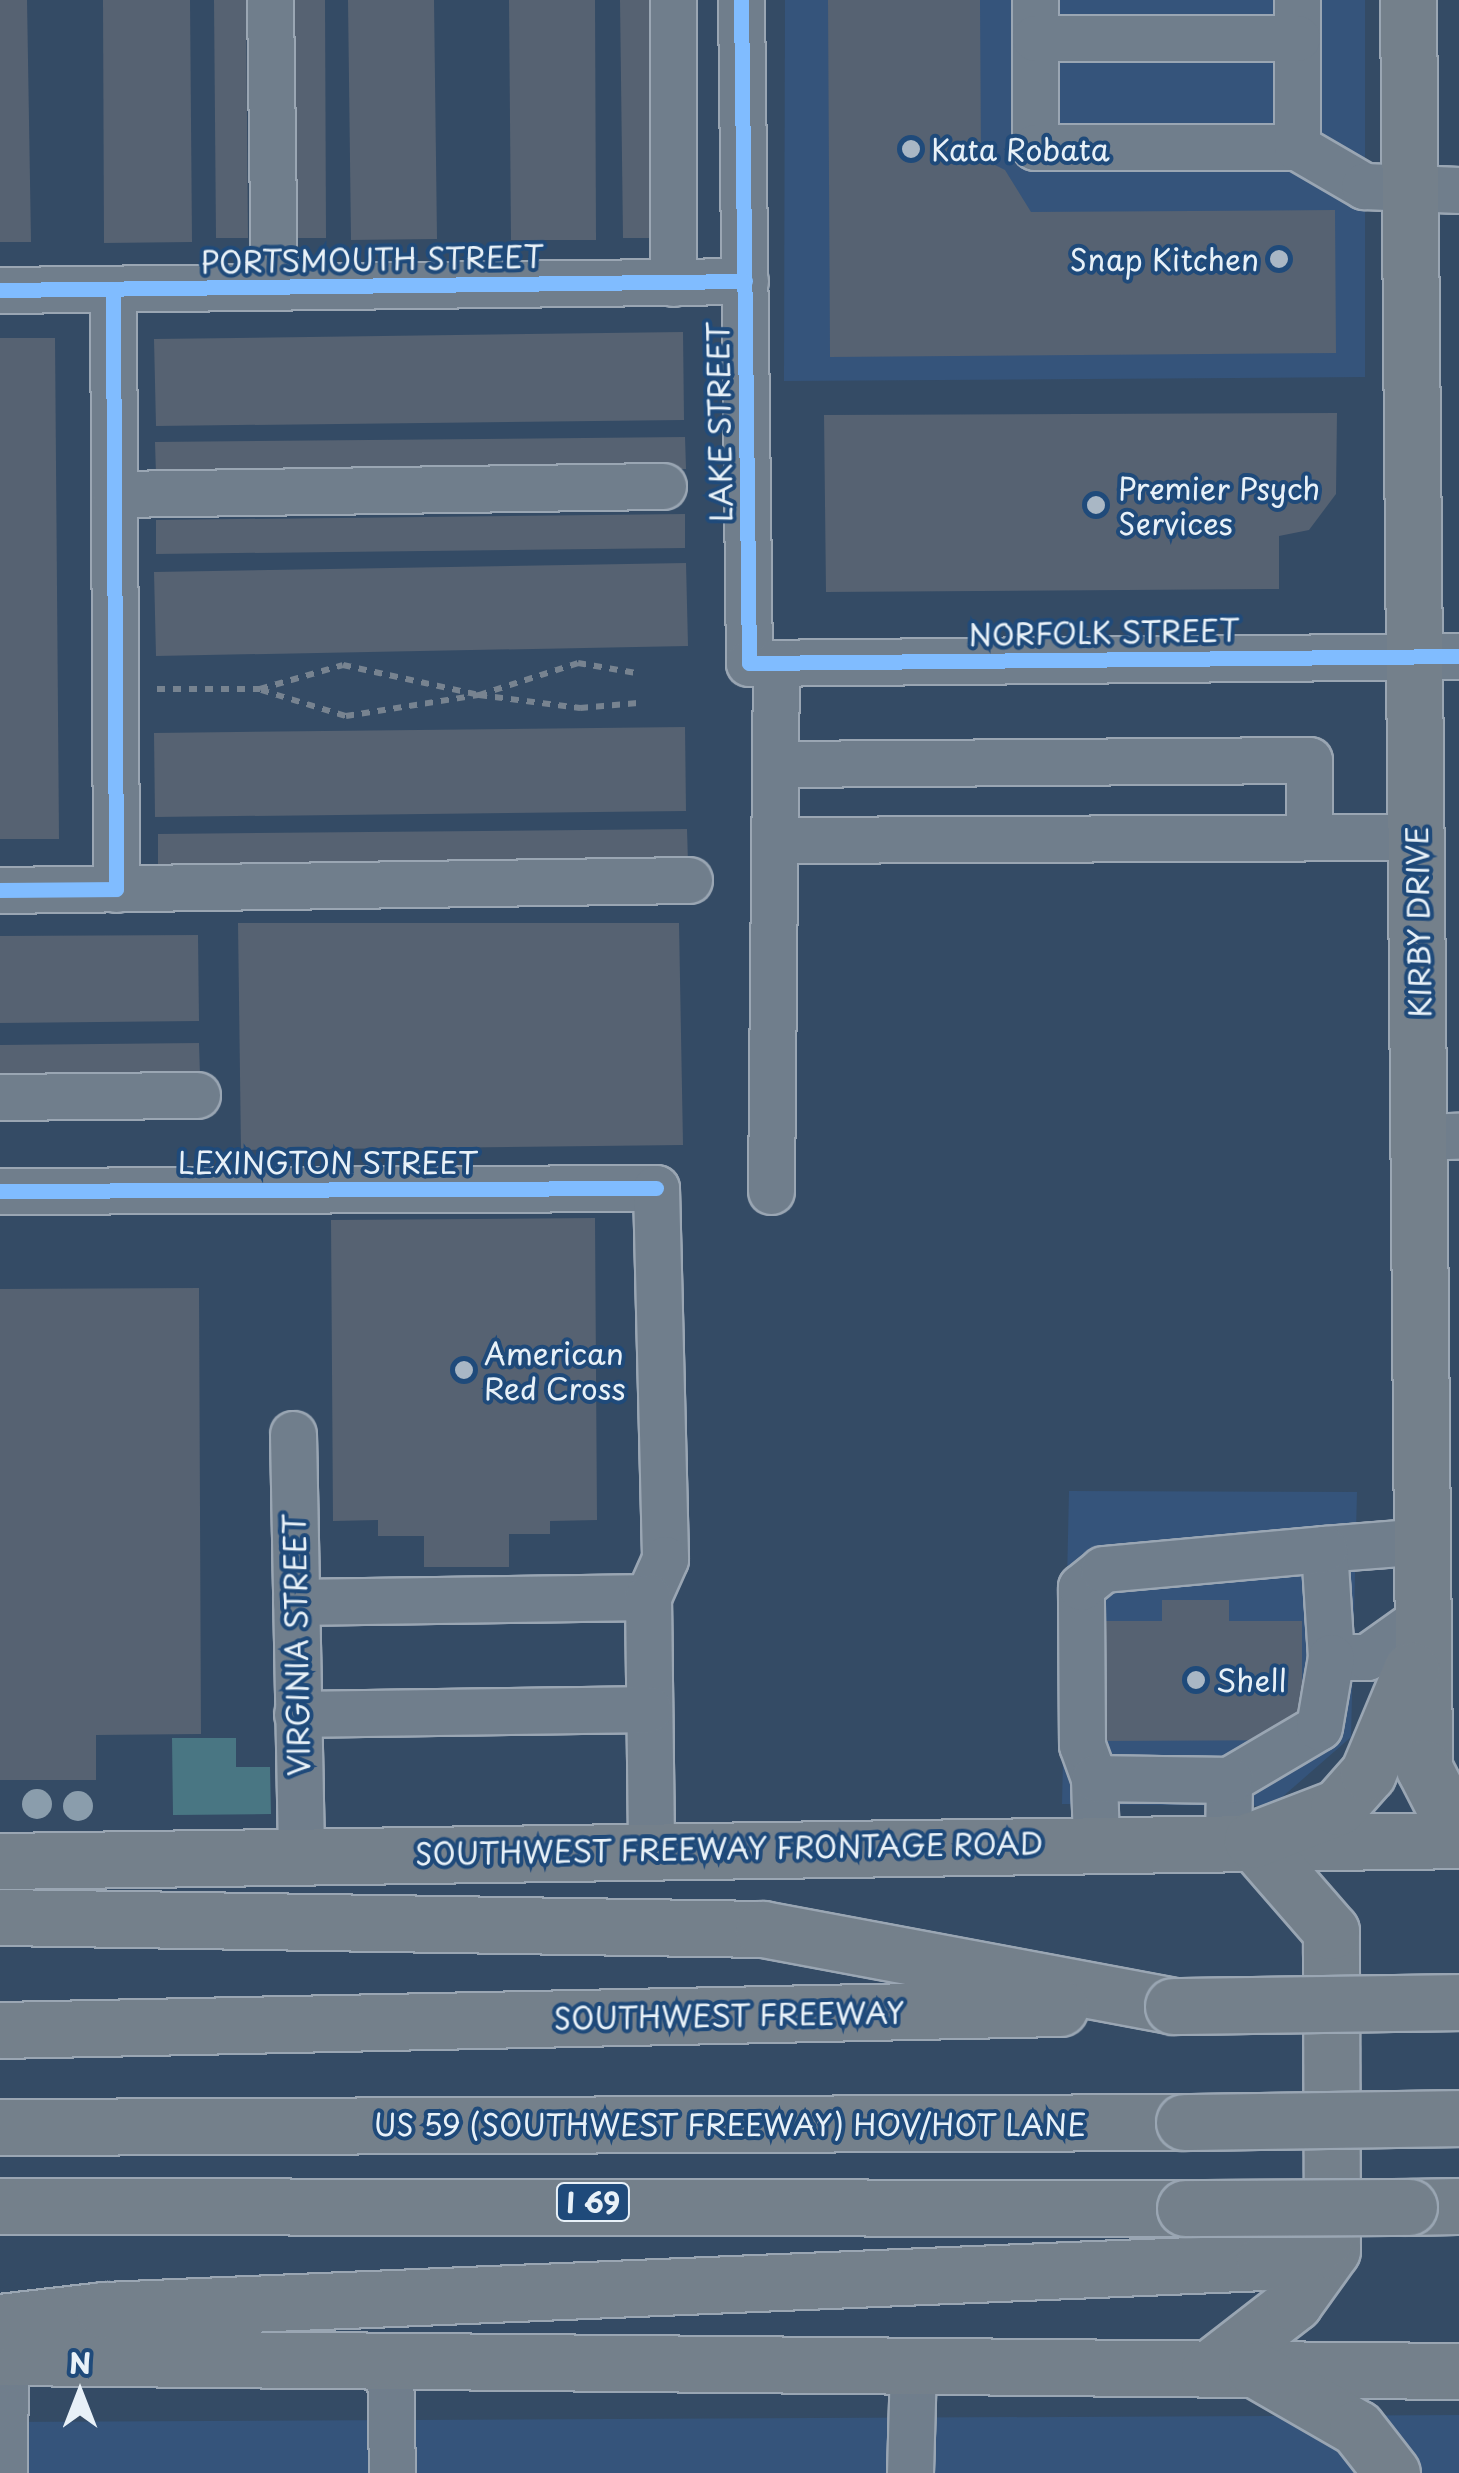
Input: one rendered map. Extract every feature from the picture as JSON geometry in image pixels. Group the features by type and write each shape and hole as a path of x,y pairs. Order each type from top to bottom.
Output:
{"main road":[{"name":"KIRBY DRIVE","path":"1408,0 1435,190 1437,656 1417,837 1440,1137 1425,1541 1424,1768 1459,1838"},
{"path":"1231,2369 1294,2303 1332,2250 1331,1931 1240,1840 1338,1807 1368,1773 1398,1717 1426,1615"},
{"name":"SOUTHWEST FREEWAY FRONTAGE ROAD","path":"0,1860 1459,1838"},
{"path":"0,1917 763,1929 1173,2006"},
{"name":"SOUTHWEST FREEWAY","path":"0,2030 1459,2002"},
{"name":"US 59 (SOUTHWEST FREEWAY) HOV/HOT LANE","path":"0,2128 1459,2118"},
{"name":"I 69","path":"0,2206 1434,2206"},
{"path":"2,2345 104,2310 1264,2262 1434,2206"},
{"path":"2,2345 390,2362 1459,2371"},
{"path":"1231,2369 1357,2428 1392,2473"}],"street":[{"path":"270,0 274,287"},
{"path":"673,0 673,282"},
{"name":"LAKE STREET","path":"742,0 744,281 763,663 776,764 771,1191"},
{"path":"1297,147 1297,19 1036,19 1036,147 1297,147 1364,186 1435,190"},
{"name":"PORTSMOUTH STREET","path":"0,290 744,281"},
{"path":"113,289 116,889"},
{"path":"115,494 664,486"},
{"name":"NORFOLK STREET","path":"763,663 1437,656"},
{"path":"776,764 1310,760 1310,837"},
{"path":"775,840 1417,837"},
{"path":"0,890 689,880"},
{"path":"0,1097 197,1095"},
{"name":"LEXINGTON STREET","path":"0,1191 656,1188 665,1558 648,1597"},
{"name":"VIRGINIA STREET","path":"293,1434 301,1856"},
{"path":"1096,1842 1094,1778 1082,1745 1081,1587 1103,1568 1425,1541"},
{"path":"1094,1778 1229,1780 1319,1727 1331,1657 1324,1549"},
{"path":"296,1602 648,1597 651,1849"},
{"path":"1331,1657 1366,1657 1426,1615"},
{"path":"297,1714 649,1710"},
{"path":"1229,1780 1240,1840"},
{"path":"2,2345 4,2473"},
{"path":"390,2362 392,2473"},
{"path":"910,2473 913,2368"}],"path":[{"path":"116,689 260,690 346,716 479,695 578,663 636,673"},
{"path":"260,690 344,665 479,695 580,708 638,703"}],"shaded area":[{"path":"785,0 1365,0 1365,377 784,381"},
{"path":"1069,1491 1357,1492 1351,1737 1272,1806 1062,1804"},
{"path":"172,1738 236,1738 236,1767 270,1767 271,1814 173,1815"},
{"path":"1459,2415 1459,2473 0,2473 0,2422"}],"building":[{"path":"0,0 27,0 31,242 0,242"},
{"path":"103,0 190,0 192,242 104,243"},
{"path":"214,0 246,0 248,238 216,238"},
{"path":"290,0 325,0 326,238 292,238"},
{"path":"348,0 434,0 437,239 351,240"},
{"path":"509,0 595,0 596,240 511,240"},
{"path":"620,0 653,0 656,238 623,238"},
{"path":"828,0 980,0 981,158 1005,170 1031,212 1335,210 1336,353 830,357"},
{"path":"683,332 684,420 156,426 154,339"},
{"path":"0,338 55,338 59,839 0,839"},
{"path":"1337,413 1336,494 1309,530 1279,536 1279,589 826,592 824,415"},
{"path":"685,437 686,469 156,475 155,442"},
{"path":"685,514 685,548 156,554 156,520"},
{"path":"686,563 688,646 156,656 154,572"},
{"path":"685,727 686,811 155,817 154,733"},
{"path":"687,829 688,863 158,868 158,834"},
{"path":"238,923 679,923 683,1145 241,1150"},
{"path":"198,935 199,1021 0,1023 0,936"},
{"path":"199,1043 200,1076 0,1078 0,1045"},
{"name":"American Red Cross","path":"595,1218 597,1520 550,1521 550,1534 509,1534 509,1567 424,1567 424,1536 378,1536 378,1520 333,1521 331,1220"},
{"path":"199,1288 201,1734 96,1735 96,1780 0,1780 0,1289"},
{"name":"Shell","path":"1162,1600 1229,1600 1229,1621 1302,1621 1302,1740 1090,1741 1090,1621 1162,1621"}],"cycle path":[{"path":"741,0 749,663 1459,656"},
{"path":"0,290 745,281"},
{"path":"0,890 116,889 113,289"},
{"path":"0,1191 656,1188"}],"place":[{"name":"Kata Robata","path":"911,149"},
{"name":"Snap Kitchen","path":"1279,259"},
{"name":"Premier Psych Services","path":"1096,505"},
{"name":"American Red Cross","path":"464,1370"},
{"name":"Shell","path":"1196,1680"}]}
